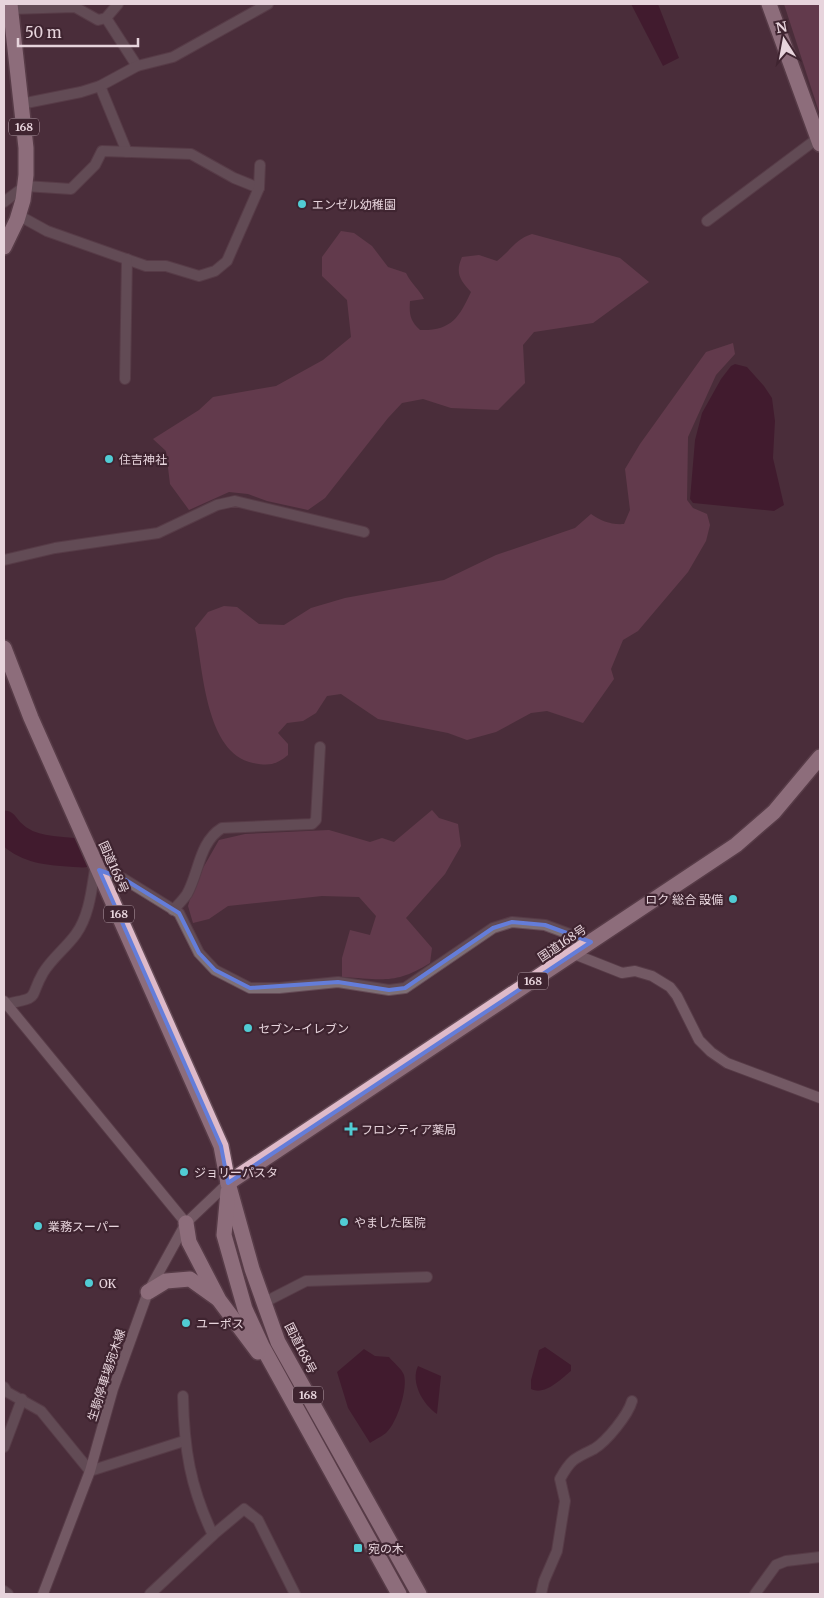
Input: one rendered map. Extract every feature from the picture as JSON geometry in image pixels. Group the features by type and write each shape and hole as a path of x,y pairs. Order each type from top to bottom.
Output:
{"highway":[{"path":"769,4 819,141"},
{"name":"168","path":"4,247 18,215 25,186 26,148 11,6"},
{"name":"国道168号","path":"4,648 31,718 221,1146 228,1183 263,1303 278,1342 419,1594"},
{"name":"国道168号","path":"228,1183 736,845 774,812 820,758"},
{"name":"国道168号","path":"228,1183 224,1235 244,1309 399,1594"},
{"path":"186,1222 190,1242 219,1300 288,1393"},
{"path":"148,1292 166,1281 190,1279 219,1300"}],"street":[{"path":"11,6 75,7 98,20 106,18 118,4"},
{"path":"21,104 81,92 100,86 137,66 173,57 268,4"},
{"path":"106,18 137,66"},
{"path":"100,86 127,152"},
{"path":"707,220 819,141"},
{"path":"4,202 25,186 71,190 94,166 102,152 191,154 234,178 258,188"},
{"path":"18,215 47,231 146,266 166,266 199,276 215,271 227,261 258,188 260,165"},
{"path":"126,379 128,259"},
{"path":"4,560 56,548 158,533 217,505 234,500 364,532"},
{"path":"174,910 186,894 201,854 214,833 222,828 312,824 316,820 320,747"},
{"path":"5,1002 27,1000 36,994 43,973 76,934 84,919 98,866 124,879 179,913 186,923 199,953 204,959 215,970 250,988 279,988 338,982 389,990 405,988 493,928 512,922 545,925 591,942"},
{"path":"574,954 622,973 635,971 652,976 670,987 677,996 699,1040 719,1058 820,1098"},
{"path":"5,1002 186,1222"},
{"name":"生駒停車場宛木線","path":"43,1594 90,1471 113,1389 148,1292 186,1222 228,1183"},
{"path":"263,1303 306,1281 427,1277"},
{"path":"4,1387 7,1392 22,1398 41,1411 90,1471 184,1441"},
{"path":"183,1396 184,1441 199,1506 213,1535"},
{"path":"4,1447 22,1398"},
{"path":"541,1594 544,1581 557,1551 564,1510 565,1501 560,1478 568,1463 581,1453 595,1448 612,1432 626,1415 632,1400"},
{"path":"150,1594 213,1535 244,1509 258,1520 295,1594"},
{"path":"755,1594 776,1565 786,1561 820,1557"},
{"path":"4,1590 8,1594"}],"highlighted area":[{"path":"99,870 124,879 179,913 199,953 215,970 250,988 338,982 389,990 405,988 493,928 512,922 545,925 591,942 228,1183 221,1146"}],"shaded area":[{"path":"631,4 658,4 679,58 663,66"},
{"path":"784,4 820,4 820,115"},
{"path":"341,231 354,233 372,246 388,267 406,273 424,299 410,301 411,317 414,324 420,330 439,328 447,325 458,316 471,292 460,276 459,268 462,257 479,255 497,261 518,242 532,234 620,258 649,282 593,323 534,332 523,345 525,383 498,410 451,408 423,399 402,403 325,498 308,510 267,501 248,494 229,492 189,510 170,484 166,451 153,439 199,410 213,397 276,386 323,360 351,337 347,300 322,276 322,257"},
{"path":"733,343 735,354 716,375 688,437 687,500 693,508 707,514 710,525 706,541 688,572 638,631 623,640 611,669 614,679 583,723 547,711 531,713 496,732 467,740 448,733 378,719 341,694 327,696 316,713 303,721 287,723 278,733 288,744 288,755 276,763 253,763 237,756 225,743 209,707 195,628 208,612 224,606 237,607 259,624 284,625 311,608 345,598 444,580 496,555 575,528 591,514 606,522 624,524 630,510 625,469 640,444 706,352"},
{"path":"735,364 747,367 772,398 775,421 773,458 784,505 774,511 693,503 690,499 695,440 702,413 721,379 731,366"},
{"path":"432,810 439,818 458,824 461,846 445,874 406,918 432,948 430,963 418,970 397,978 388,979 342,977 342,958 350,930 370,935 376,916 359,897 322,896 228,906 209,919 193,923 188,906 195,882 219,840 245,834 329,830 370,842 382,838 394,842"},
{"path":"545,1347 571,1365 571,1371 552,1386 536,1391 531,1389 531,1380 539,1350"},
{"path":"364,1349 375,1356 389,1357 403,1373 405,1381 401,1405 391,1427 387,1432 370,1443 348,1408 337,1372"},
{"path":"418,1366 441,1376 437,1414 427,1405 419,1393 416,1379"}],"waterway":[{"path":"4,825 11,834 29,845 50,850 83,853"}],"place":[{"name":"エンゼル幼稚園","path":"302,204"},
{"name":"住吉神社","path":"109,459"},
{"name":"ロク 総合 設備","path":"733,899"},
{"name":"セブン-イレブン","path":"248,1028"},
{"name":"フロンティア薬局","path":"351,1129"},
{"name":"ジョリーパスタ","path":"184,1172"},
{"name":"やました医院","path":"344,1222"},
{"name":"業務スーパー","path":"38,1226"},
{"name":"OK","path":"89,1283"},
{"name":"ユーポス","path":"186,1323"},
{"name":"宛の木","path":"358,1548"}]}
